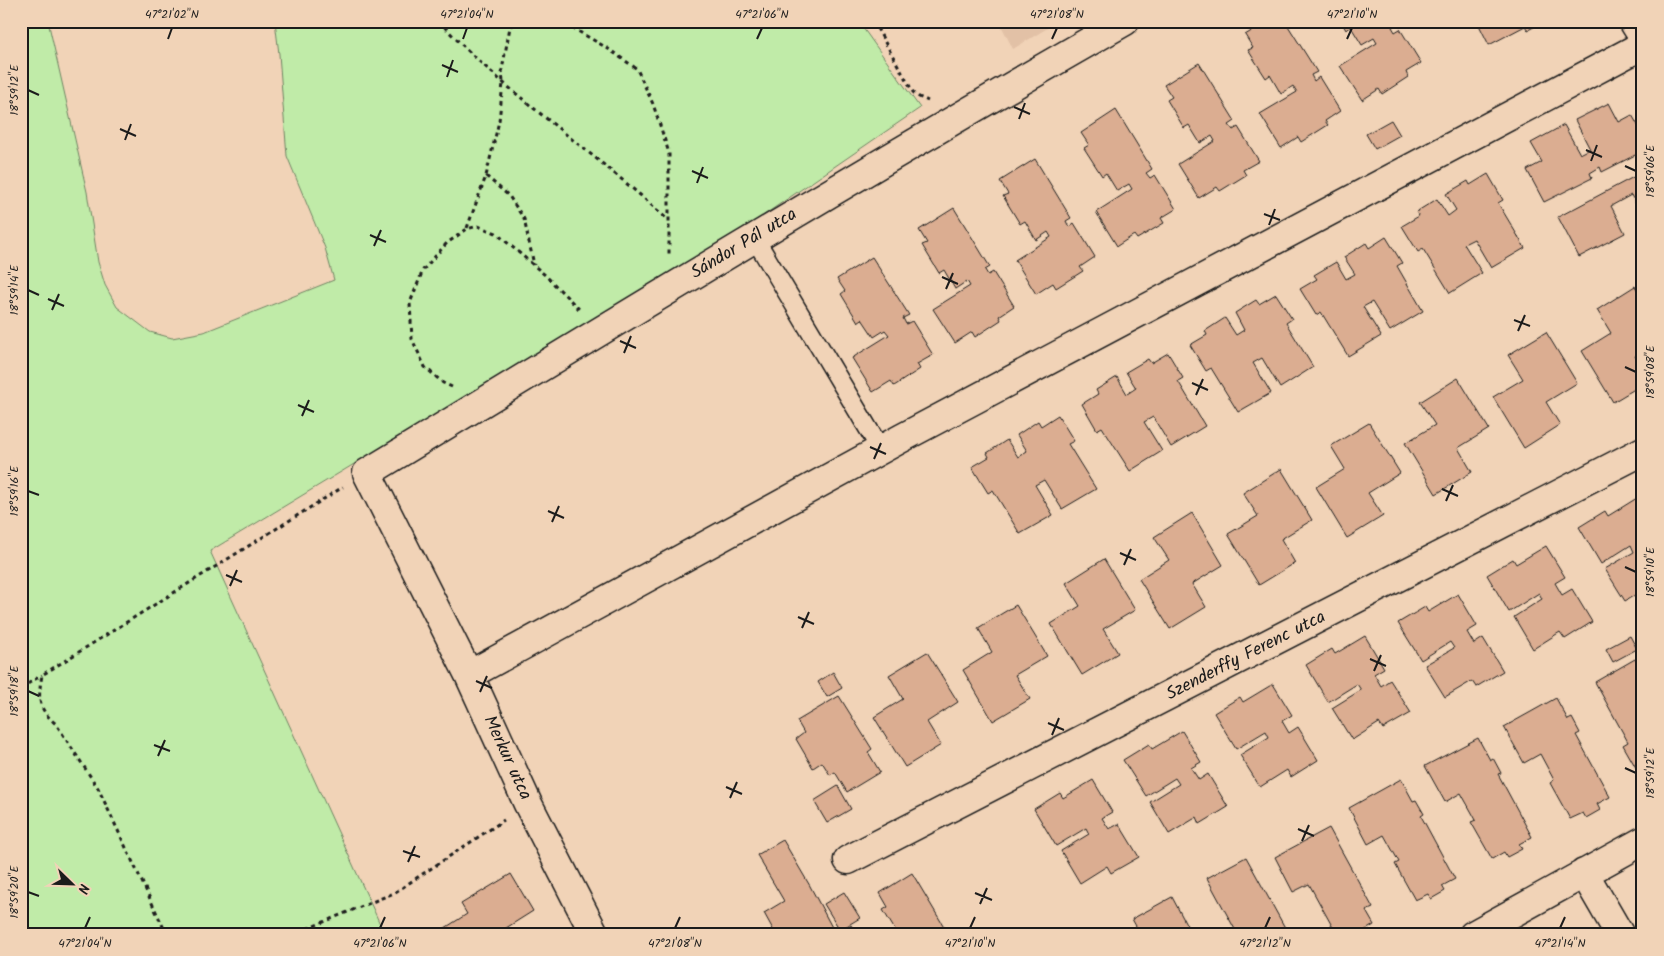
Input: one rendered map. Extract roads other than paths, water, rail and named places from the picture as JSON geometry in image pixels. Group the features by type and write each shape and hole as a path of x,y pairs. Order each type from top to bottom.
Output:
{"street":[{"name":"Sándor Pál utca","path":"367,473 754,237 1125,21"},
{"path":"1633,21 1643,37"},
{"path":"469,675 880,450 1643,45"},
{"name":"Szenderffy Ferenc utca","path":"848,860 1643,451"},
{"name":"Merkur utca","path":"367,473 469,675 528,804 595,935"},
{"path":"1472,935 1643,840"},
{"path":"1584,873 1620,935"}],"lane":[{"path":"754,237 880,450"}]}
